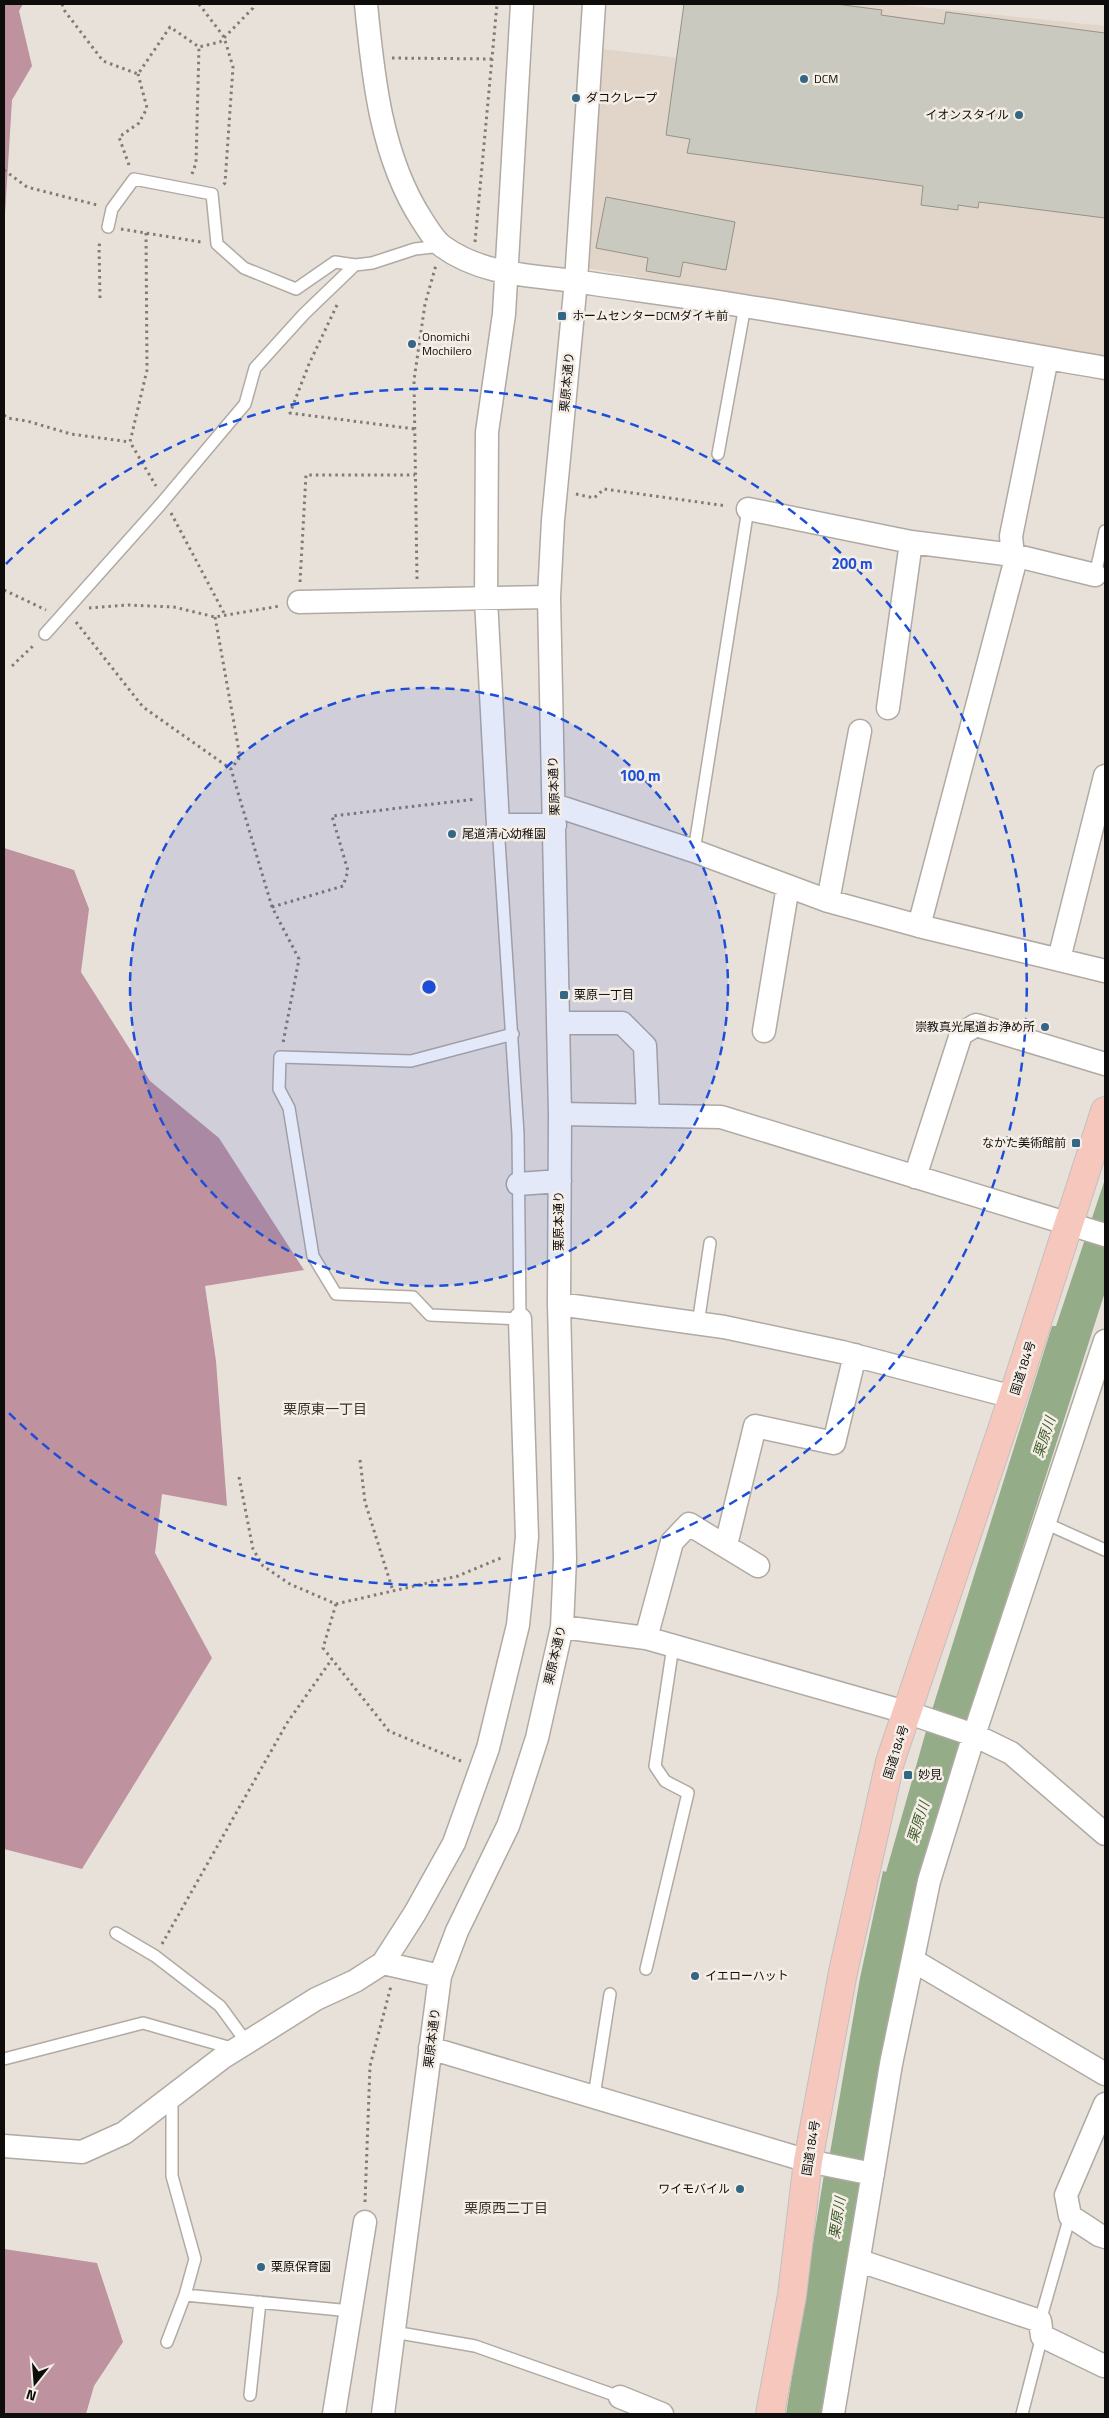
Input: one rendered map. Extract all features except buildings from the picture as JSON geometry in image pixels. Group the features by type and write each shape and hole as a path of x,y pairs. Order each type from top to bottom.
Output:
{"highway":[{"name":"国道184号","path":"770,2414 817,2163 842,1972 890,1762 918,1716 1014,1397 1087,1229 1105,1111"}],"street":[{"path":"366,4 378,101 394,164 414,208 432,235 442,246 473,263 507,274 576,281 745,306 1105,368"},
{"path":"522,4 507,274 498,364 487,432 486,599 498,825 554,815 694,852 828,901 919,926 1105,971"},
{"name":"栗原本通り","path":"383,2414 440,1976 457,1931 508,1826 537,1738 562,1627 565,1559 559,1304 559,1023 549,597 556,491 576,281 594,4"},
{"path":"919,926 1010,584 1014,566 1011,536 1047,358"},
{"path":"748,509 911,542 1013,556 1095,574"},
{"path":"888,708 911,542"},
{"path":"299,602 549,597"},
{"path":"828,901 860,731"},
{"path":"1059,959 1105,776"},
{"path":"764,1031 788,886"},
{"path":"559,1023 622,1023 645,1046 648,1116"},
{"path":"915,1177 961,1034 976,1025 1105,1064"},
{"path":"560,1114 721,1117 1087,1229"},
{"path":"518,1184 560,1181"},
{"path":"559,1304 698,1324 855,1355 1014,1397"},
{"path":"389,1965 454,1843 488,1748 518,1626 526,1548 520,1319"},
{"path":"833,2414 860,2261 869,2173 929,1881 968,1733 1045,1523 1105,1345"},
{"path":"726,1544 755,1426 834,1443 855,1355"},
{"path":"646,1638 672,1542 689,1524 726,1544 758,1566"},
{"path":"562,1627 646,1638 918,1716 968,1733 1011,1753 1105,1834"},
{"path":"914,1961 1105,2074"},
{"path":"4,2146 82,2152 124,2133 242,2046 316,1999 389,1965 440,1976"},
{"path":"430,2048 817,2163 869,2173"},
{"path":"1105,2104 1066,2195 1070,2216 1099,2236 1105,2237"},
{"path":"334,2414 365,2222"},
{"path":"860,2261 1041,2329 1104,2366"},
{"path":"620,2397 662,2414"}],"lane":[{"path":"108,227 112,209 134,179 212,194 217,244 244,268 296,290 335,262 355,265 372,263 415,249 442,246"},
{"path":"45,634 246,404 255,368 304,314 355,265"},
{"path":"718,454 745,306"},
{"path":"694,852 748,509"},
{"path":"1095,574 1105,531"},
{"path":"498,825 513,1034 520,1319 430,1315 413,1297 336,1294 313,1256 289,1108 278,1089 280,1057 411,1061 513,1034"},
{"path":"698,1324 710,1243"},
{"path":"1045,1523 1105,1550"},
{"path":"646,1969 688,1793 665,1781 655,1766 673,1646"},
{"path":"116,1933 155,1956 220,2006 242,2046"},
{"path":"594,2096 610,1994"},
{"path":"4,2059 143,2022 242,2046"},
{"path":"167,2342 185,2295 195,2259 172,2176 172,2096"},
{"path":"1022,2414 1041,2329 1070,2216"},
{"path":"185,2295 351,2311"},
{"path":"250,2395 260,2302"},
{"path":"394,2332 476,2346 620,2397"}],"path":[{"path":"62,4 64,10 103,61 138,74"},
{"path":"199,4 224,37 233,67 225,183 212,194"},
{"path":"134,179 119,137 139,123 147,108 138,74 170,27 199,47 220,42 253,8 254,4"},
{"path":"473,263 497,4"},
{"path":"187,189 196,163 199,47"},
{"path":"372,58 492,59"},
{"path":"4,170 27,187 112,209"},
{"path":"100,298 99,246 108,227 217,244"},
{"path":"146,233 147,370 130,442 164,500 225,615"},
{"path":"417,600 414,380 425,304 442,246"},
{"path":"342,278 341,297 309,364 290,413 415,429"},
{"path":"4,414 7,418 28,421 71,434 130,442"},
{"path":"4,590 52,612 128,605 174,607 215,617 299,602 306,475 416,475"},
{"path":"556,491 594,498 604,489 748,509"},
{"path":"66,610 143,707 231,769 272,907 299,959 280,1057"},
{"path":"215,617 240,757 231,769"},
{"path":"12,666 45,634"},
{"path":"272,907 343,886 348,871 332,816 497,797"},
{"path":"360,1460 365,1502 392,1591"},
{"path":"239,1477 253,1549 263,1566 290,1584 336,1604 458,1576 526,1548"},
{"path":"336,1604 324,1648 390,1731 480,1768"},
{"path":"155,1956 287,1723 332,1659"},
{"path":"365,2222 370,2066 389,1965"}],"shaded area":[{"path":"4,4 23,4 19,11 32,66 12,100 4,230"},
{"path":"685,4 892,4 1105,26 1105,356 587,268 601,49 679,58"},
{"path":"4,848 74,870 89,909 81,972 150,1081 219,1138 304,1270 205,1286 216,1361 227,1506 162,1494 155,1553 212,1658 82,1869 4,1849"},
{"path":"4,2249 97,2263 123,2342 94,2386 86,2414 4,2414"}],"water":[{"name":"栗原川","path":"1105,1179 1105,1292 961,1740 824,2414 786,2414 824,2174 829,2159 860,1978 883,1871 886,1872 932,1710 1052,1326 1056,1326"}],"place":[{"name":"DCM","path":"804,79"},
{"name":"ダコクレープ","path":"576,98"},
{"name":"イオンスタイル","path":"1019,115"},
{"name":"ホームセンターDCMダイキ前","path":"562,316"},
{"name":"Onomichi Mochilero","path":"412,344"},
{"name":"尾道清心幼稚園","path":"452,834"},
{"name":"栗原一丁目","path":"564,995"},
{"name":"崇教真光尾道お浄め所","path":"1045,1027"},
{"name":"なかた美術館前","path":"1076,1143"},
{"name":"妙見","path":"908,1775"},
{"name":"イエローハット","path":"695,1976"},
{"name":"ワイモバイル","path":"740,2189"},
{"name":"栗原保育園","path":"261,2267"}],"district":[{"name":"栗原東一丁目","path":"325,1409"},
{"name":"栗原西二丁目","path":"506,2208"}]}
